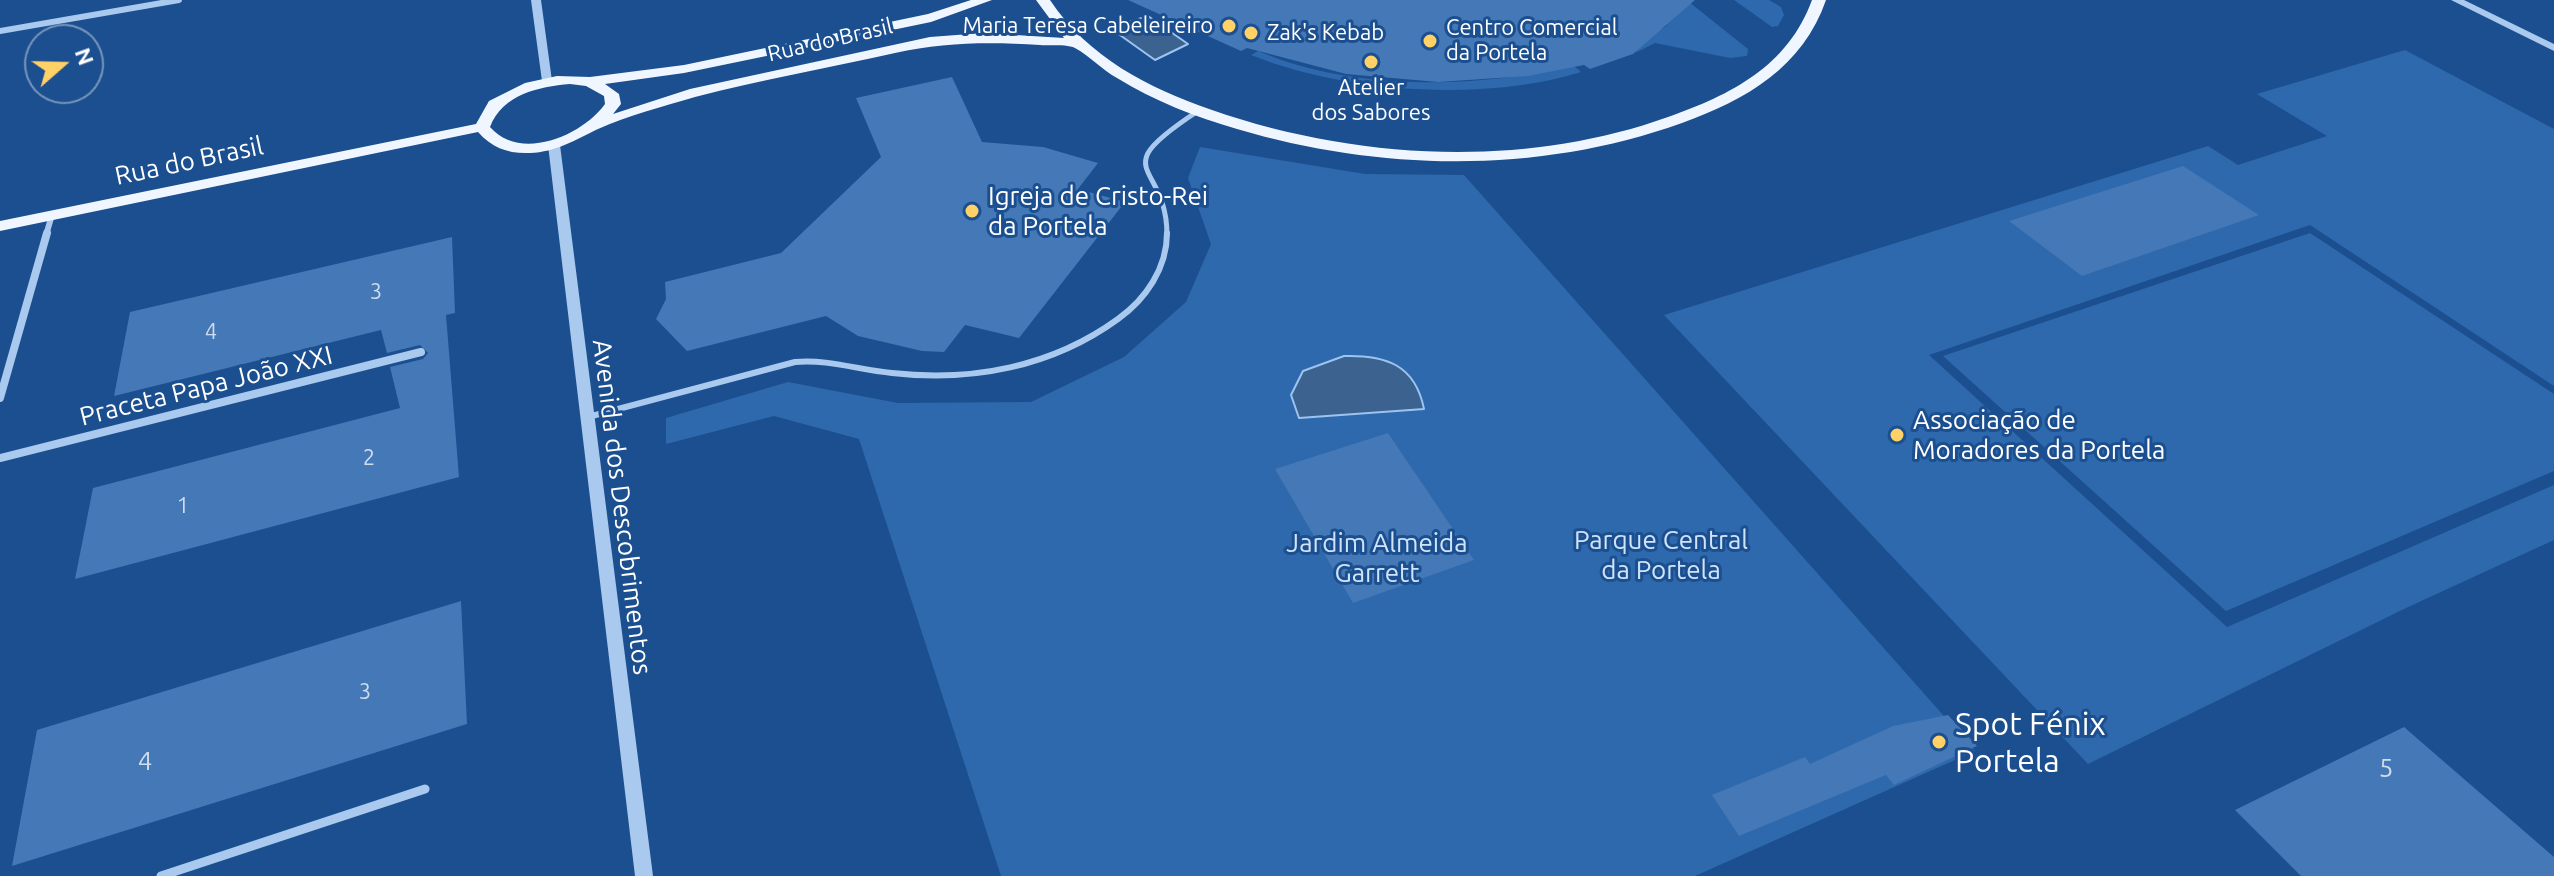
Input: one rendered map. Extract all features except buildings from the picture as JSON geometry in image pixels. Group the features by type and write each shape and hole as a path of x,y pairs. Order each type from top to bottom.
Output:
{"main road":[{"name":"Rua do Brasil","path":"547,81 590,82 684,69 931,18 985,0"},
{"path":"1043,0 1079,43 1122,76 1198,111 1306,141 1391,152 1478,155 1589,143 1684,118 1757,81 1784,60 1803,37 1819,0"},
{"name":"Rua do Brasil","path":"554,145 597,125 690,94 930,41 983,37 1079,43"},
{"path":"547,81 518,90 495,104 485,116 482,127 487,137 499,144 524,148 554,145"},
{"path":"590,82 611,94 613,104 597,125"},
{"name":"Rua do Brasil","path":"0,226 482,127"}],"street":[{"path":"0,31 179,0"},
{"path":"536,0 547,81"},
{"path":"2456,0 2553,47"},
{"name":"Avenida dos Descobrimentos","path":"554,145 644,876"},
{"path":"0,398 52,215"},
{"name":"Praceta Papa João XXI","path":"0,458 421,352"},
{"path":"161,876 425,789"}],"lane":[{"path":"586,418 795,362 824,359 887,372 954,376 1023,365 1084,342 1131,309 1160,271 1169,232 1164,202 1144,172 1145,156 1153,143 1198,111"}],"green space":[{"path":"1734,0 1769,0 1781,7 1784,15 1778,26 1772,27"},
{"path":"1689,2 1748,49 1747,56 1730,58 1655,43 1637,52 1629,47 1665,27"},
{"name":"Associação de Moradores da Portela","path":"2405,50 2554,129 2554,386 2310,225 1929,355 2227,627 2554,485 2554,540 2406,608 2088,764 1664,315 2208,146 2238,165 2327,136 2257,94"},
{"path":"1258,51 1334,74 1374,80 1456,82 1496,79 1574,66 1581,72 1502,87 1415,89 1328,78 1251,55"},
{"name":"Jardim Almeida Garrett","path":"1200,147 1365,174 1464,175 1975,751 1695,876 1001,876 859,439 774,416 666,444 666,418 788,382 898,403 1031,402 1124,357 1186,302 1211,244 1188,178"},
{"path":"2310,233 2554,394 2554,471 2226,611 1943,356"}],"shaded area":[{"path":"1148,16 1188,44 1155,60 1110,28"},
{"path":"1344,356 1385,360 1396,365 1413,382 1424,409 1299,418 1291,395 1303,371"}],"place":[{"name":"Maria Teresa Cabeleireiro","path":"1229,26"},
{"name":"Zak's Kebab","path":"1251,33"},
{"name":"Centro Comercial da Portela","path":"1430,41"},
{"name":"Atelier dos Sabores","path":"1371,62"},
{"name":"Igreja de Cristo-Rei da Portela","path":"972,211"},
{"name":"Associação de Moradores da Portela","path":"1897,435"},
{"name":"Spot Fénix Portela","path":"1939,742"}],"park label":[{"name":"Parque Central da Portela","path":"1661,555"}]}
